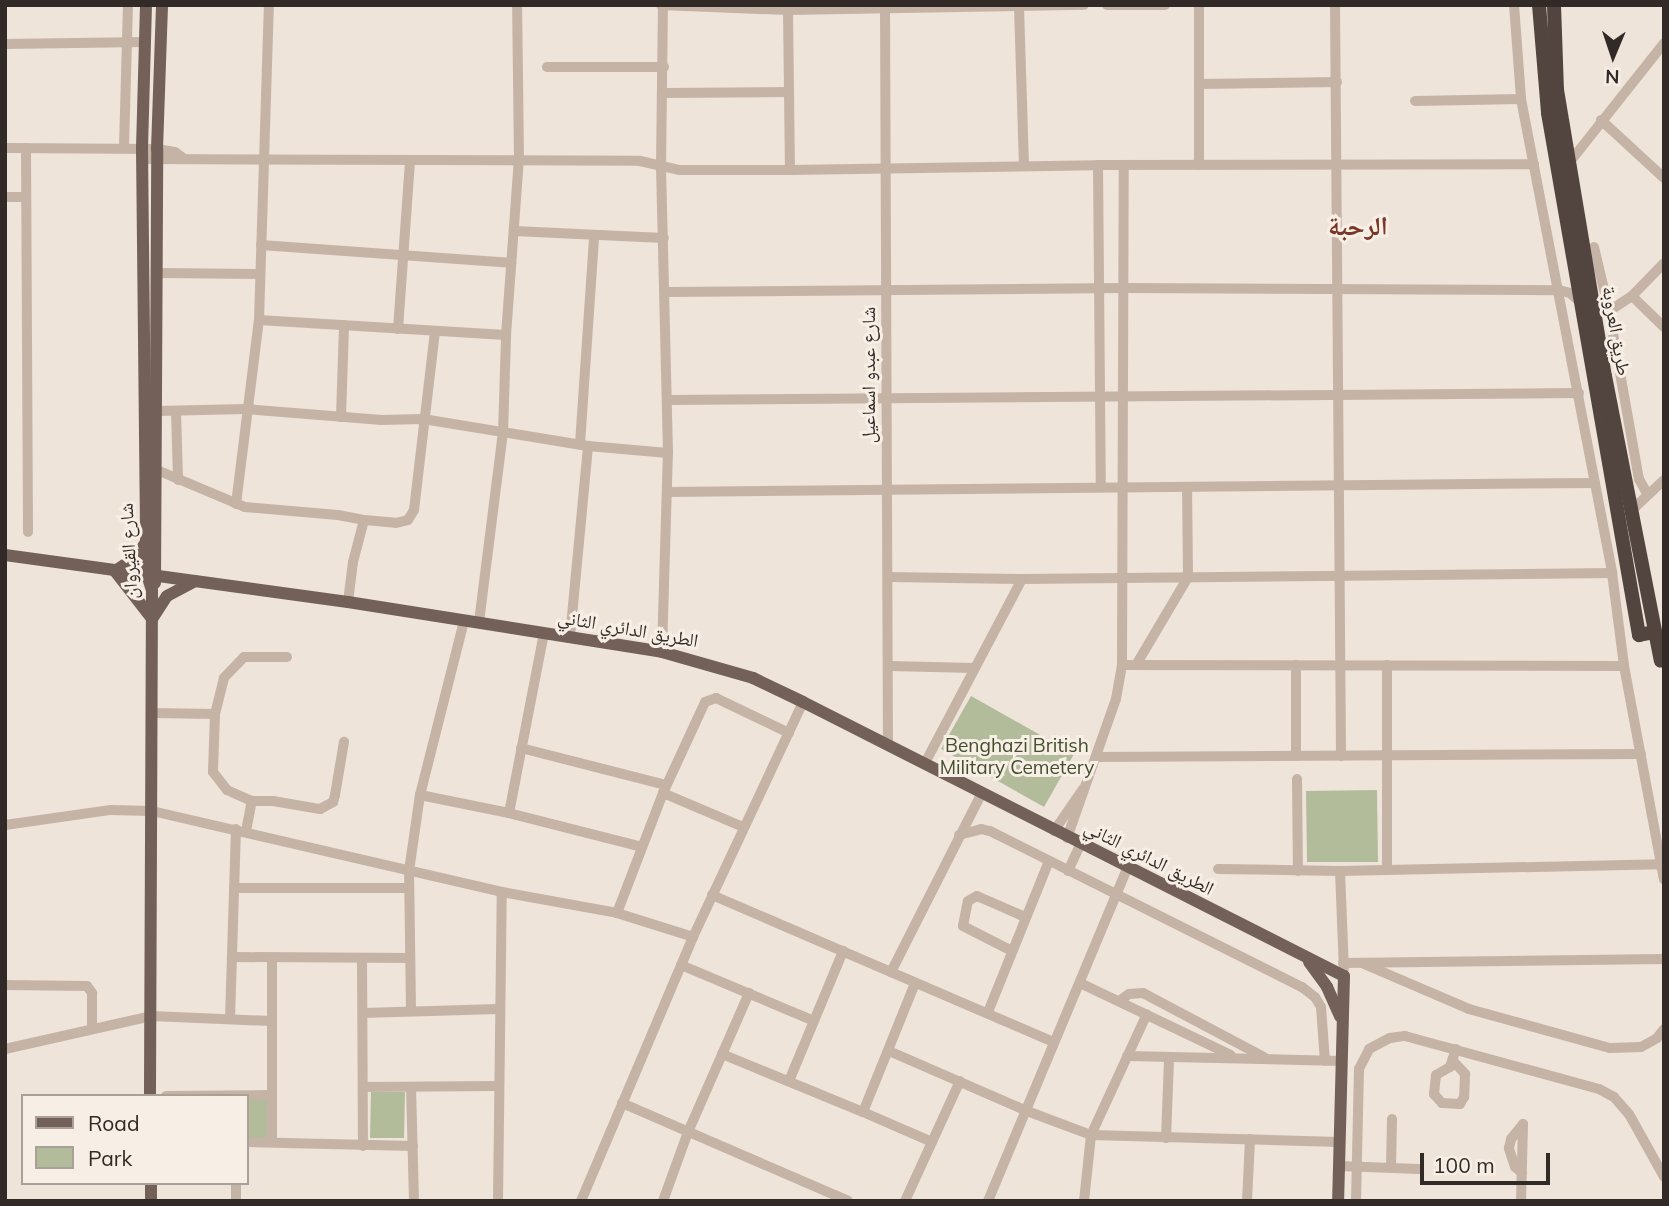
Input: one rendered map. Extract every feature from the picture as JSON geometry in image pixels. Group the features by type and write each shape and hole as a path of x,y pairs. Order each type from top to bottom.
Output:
{"highway":[{"name":"طريق العروبة","path":"1539,5 1542,76 1639,635 1655,632"},
{"name":"طريق العروبة","path":"1554,5 1557,90 1631,510 1661,661"}],"main road":[{"name":"شارع القيروان","path":"146,5 142,154 146,541 152,575 150,1094"},
{"path":"152,575 158,550 157,154 162,5"},
{"path":"146,541 136,557 115,571 150,620 167,596 196,580"},
{"path":"158,550 168,567 180,578"},
{"name":"الطريق الدائري الثاني","path":"5,555 348,602 662,652 753,678 888,744 1080,845 1305,956 1344,970"},
{"path":"1305,956 1327,987 1342,1024"},
{"path":"1338,1201 1344,970"}],"street":[{"path":"124,147 128,5"},
{"path":"236,504 258,320 269,5"},
{"path":"479,622 503,433 506,335 519,160 517,5"},
{"path":"662,652 668,400 667,292 661,166 664,93 662,5 788,10 1084,5"},
{"path":"1107,5 1165,5"},
{"path":"1199,5 1199,165"},
{"path":"1335,5 1337,82 1334,164 1342,575 1341,756"},
{"path":"1514,5 1521,99 1579,393 1612,573 1624,666 1664,879"},
{"name":"شارع عبدو اسماعيل","path":"885,7 890,666 888,744"},
{"path":"1019,7 1024,165"},
{"path":"788,10 790,170"},
{"path":"5,44 144,42"},
{"path":"1569,163 1664,43"},
{"path":"547,67 664,67"},
{"path":"1199,84 1337,82"},
{"path":"664,93 789,92"},
{"path":"1415,101 1521,99"},
{"path":"1601,120 1664,178"},
{"path":"5,148 124,147 142,154 183,158 640,161 680,170 1024,165 1534,164"},
{"path":"26,148 24,197 28,532"},
{"path":"398,329 410,160"},
{"path":"1098,165 1101,487"},
{"path":"1067,838 1116,699 1122,666 1124,166"},
{"path":"5,197 24,197"},
{"path":"514,231 664,239"},
{"path":"570,637 584,445 594,236"},
{"path":"261,245 511,263"},
{"path":"1594,247 1609,311 1639,479 1648,495"},
{"path":"1609,311 1632,296 1664,263"},
{"path":"158,273 260,274"},
{"path":"667,292 1098,288 1559,290 1570,293 1581,304"},
{"path":"1632,296 1664,327"},
{"path":"258,320 506,335"},
{"path":"341,417 344,326"},
{"path":"158,470 236,504 267,511 338,515 396,523 408,520 414,510 435,331"},
{"path":"668,400 1099,394 1579,393"},
{"path":"158,411 246,409 341,417 423,419 584,445 668,453"},
{"path":"176,411 178,480"},
{"path":"1631,510 1664,480"},
{"path":"667,492 1595,483"},
{"path":"1136,665 1188,577 1188,487"},
{"path":"348,602 353,562 364,520"},
{"path":"888,577 1022,579 1612,573"},
{"path":"925,763 1022,579"},
{"path":"411,1011 407,888 409,871 420,795 464,621"},
{"path":"509,813 544,633"},
{"path":"287,657 244,657 224,678 215,714 213,772 227,790 252,801 282,802 313,808 327,807 335,795 344,742"},
{"path":"1296,665 1296,756"},
{"path":"1387,665 1387,870"},
{"path":"890,666 974,668"},
{"path":"1122,666 1624,666"},
{"path":"617,913 664,789 705,702 711,697 789,733"},
{"path":"580,1201 693,937 803,702"},
{"path":"151,713 215,714"},
{"path":"521,748 664,789 743,827"},
{"path":"1096,757 1641,754"},
{"path":"1297,779 1298,871"},
{"path":"1054,831 1083,789"},
{"path":"891,972 982,793"},
{"path":"420,795 509,813 642,846"},
{"path":"230,1019 234,888 241,830 252,801"},
{"path":"5,825 111,810 152,811 502,892 617,913 693,937"},
{"path":"959,835 981,829 990,831 1272,971 1315,997 1324,1021 1325,1061"},
{"path":"1068,871 1080,845"},
{"path":"988,1012 1048,861"},
{"path":"1218,869 1340,871 1661,864"},
{"path":"988,1201 1127,868"},
{"path":"1340,871 1344,970 1364,964 1664,959"},
{"path":"234,888 407,888"},
{"path":"498,1201 498,1009 502,892"},
{"path":"712,895 1054,1042"},
{"path":"1012,951 963,926 968,901 977,896 1026,917"},
{"path":"789,1082 843,951"},
{"path":"232,957 410,958"},
{"path":"272,958 272,1142"},
{"path":"362,958 363,1146"},
{"path":"1364,964 1469,1009 1610,1048 1641,1047 1652,1042 1664,1029"},
{"path":"681,965 814,1021"},
{"path":"863,1112 915,983"},
{"path":"1080,983 1234,1057"},
{"path":"5,985 87,986 92,993 92,1029"},
{"path":"663,1201 688,1132 749,993"},
{"path":"1118,1000 1129,994 1143,993 1266,1058"},
{"path":"363,1013 498,1009"},
{"path":"1084,1201 1091,1135 1147,1014"},
{"path":"5,1049 151,1016 271,1021"},
{"path":"1356,1201 1359,1069 1369,1049 1390,1038 1405,1036 1584,1082 1614,1097 1629,1114 1664,1177"},
{"path":"1453,1061 1465,1074 1464,1097 1460,1104 1442,1103 1434,1094 1436,1075 1450,1067 1456,1049"},
{"path":"889,1051 1027,1111 1091,1135 1339,1142"},
{"path":"722,1054 932,1142"},
{"path":"1126,1056 1169,1059 1234,1057 1342,1060"},
{"path":"1166,1139 1169,1059"},
{"path":"905,1201 960,1082"},
{"path":"363,1087 498,1086"},
{"path":"411,1087 414,1201"},
{"path":"248,1095 272,1095"},
{"path":"622,1103 848,1201"},
{"path":"1391,1167 1392,1119"},
{"path":"1247,1201 1250,1139"},
{"path":"248,1142 413,1146"},
{"path":"1339,1166 1419,1168"},
{"path":"1521,1201 1522,1174"}],"green space":[{"name":"Benghazi British Military Cemetery","path":"971,696 1074,754 1044,807 941,749"},
{"path":"1377,790 1378,862 1307,862 1306,791"},
{"path":"371,1092 405,1092 404,1138 370,1138"},
{"path":"267,1099 268,1138 248,1139 248,1100"}],"district":[{"name":"الرحبة","path":"1358,226"}]}
